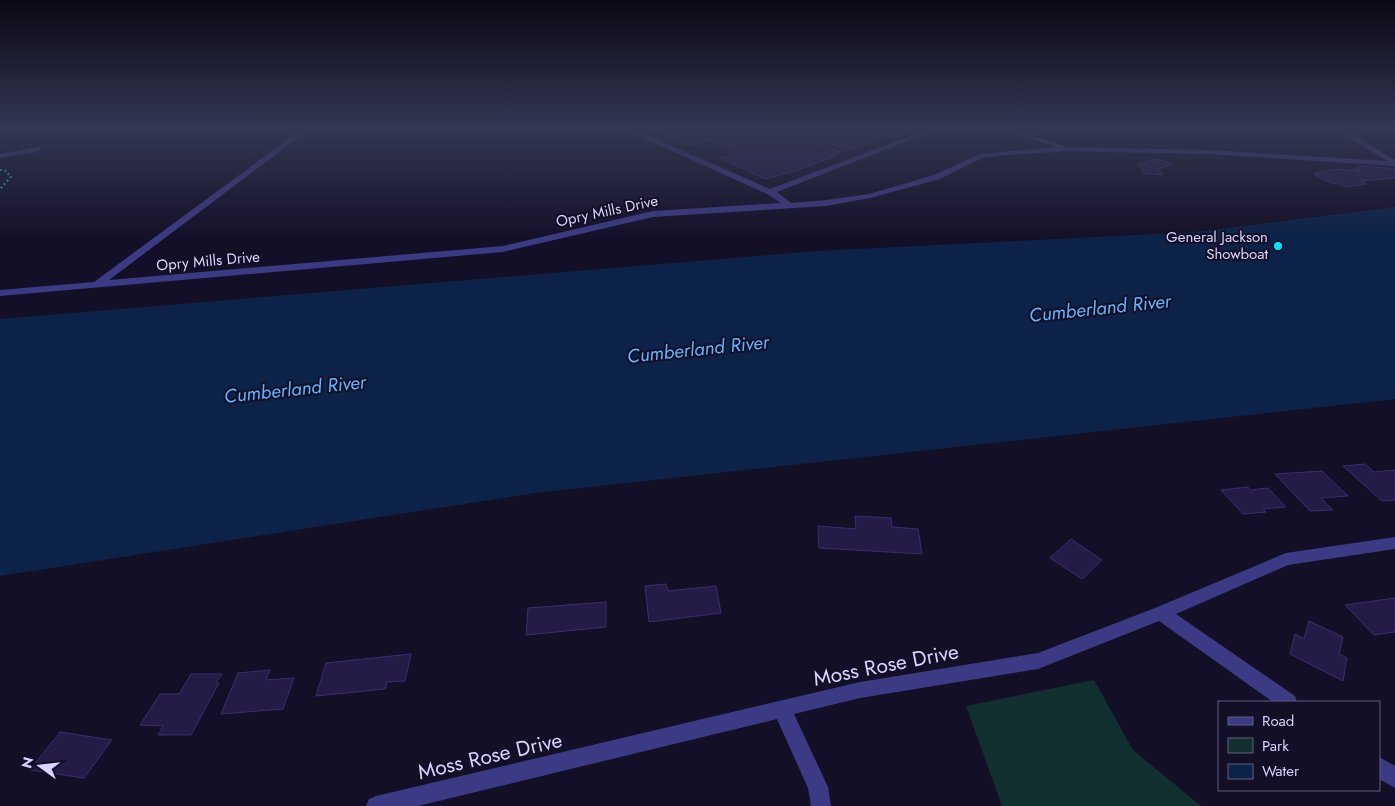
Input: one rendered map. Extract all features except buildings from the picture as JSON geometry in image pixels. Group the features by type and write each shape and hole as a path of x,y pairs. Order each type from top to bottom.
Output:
{"street":[{"path":"95,286 254,166"},
{"path":"710,166 770,192 789,206"},
{"path":"770,192 839,166"},
{"name":"Opry Mills Drive","path":"0,293 513,248 644,216 826,203 885,193 937,176 959,166"},
{"name":"Moss Rose Drive","path":"376,806 416,801 860,690 1038,661 1161,613 1286,560 1395,544"},
{"path":"1161,613 1287,701"},
{"path":"782,709 818,787 821,806"},
{"path":"1380,768 1395,778"}],"path":[{"path":"0,170 6,171 11,177 0,189"}],"green space":[{"path":"1094,680 1133,750 1201,806 1002,806 966,706"}],"water":[{"name":"Cumberland River","path":"1395,207 1395,399 535,493 0,576 0,319 817,251 1195,232"}],"place":[{"name":"General Jackson Showboat","path":"1278,246"}]}
